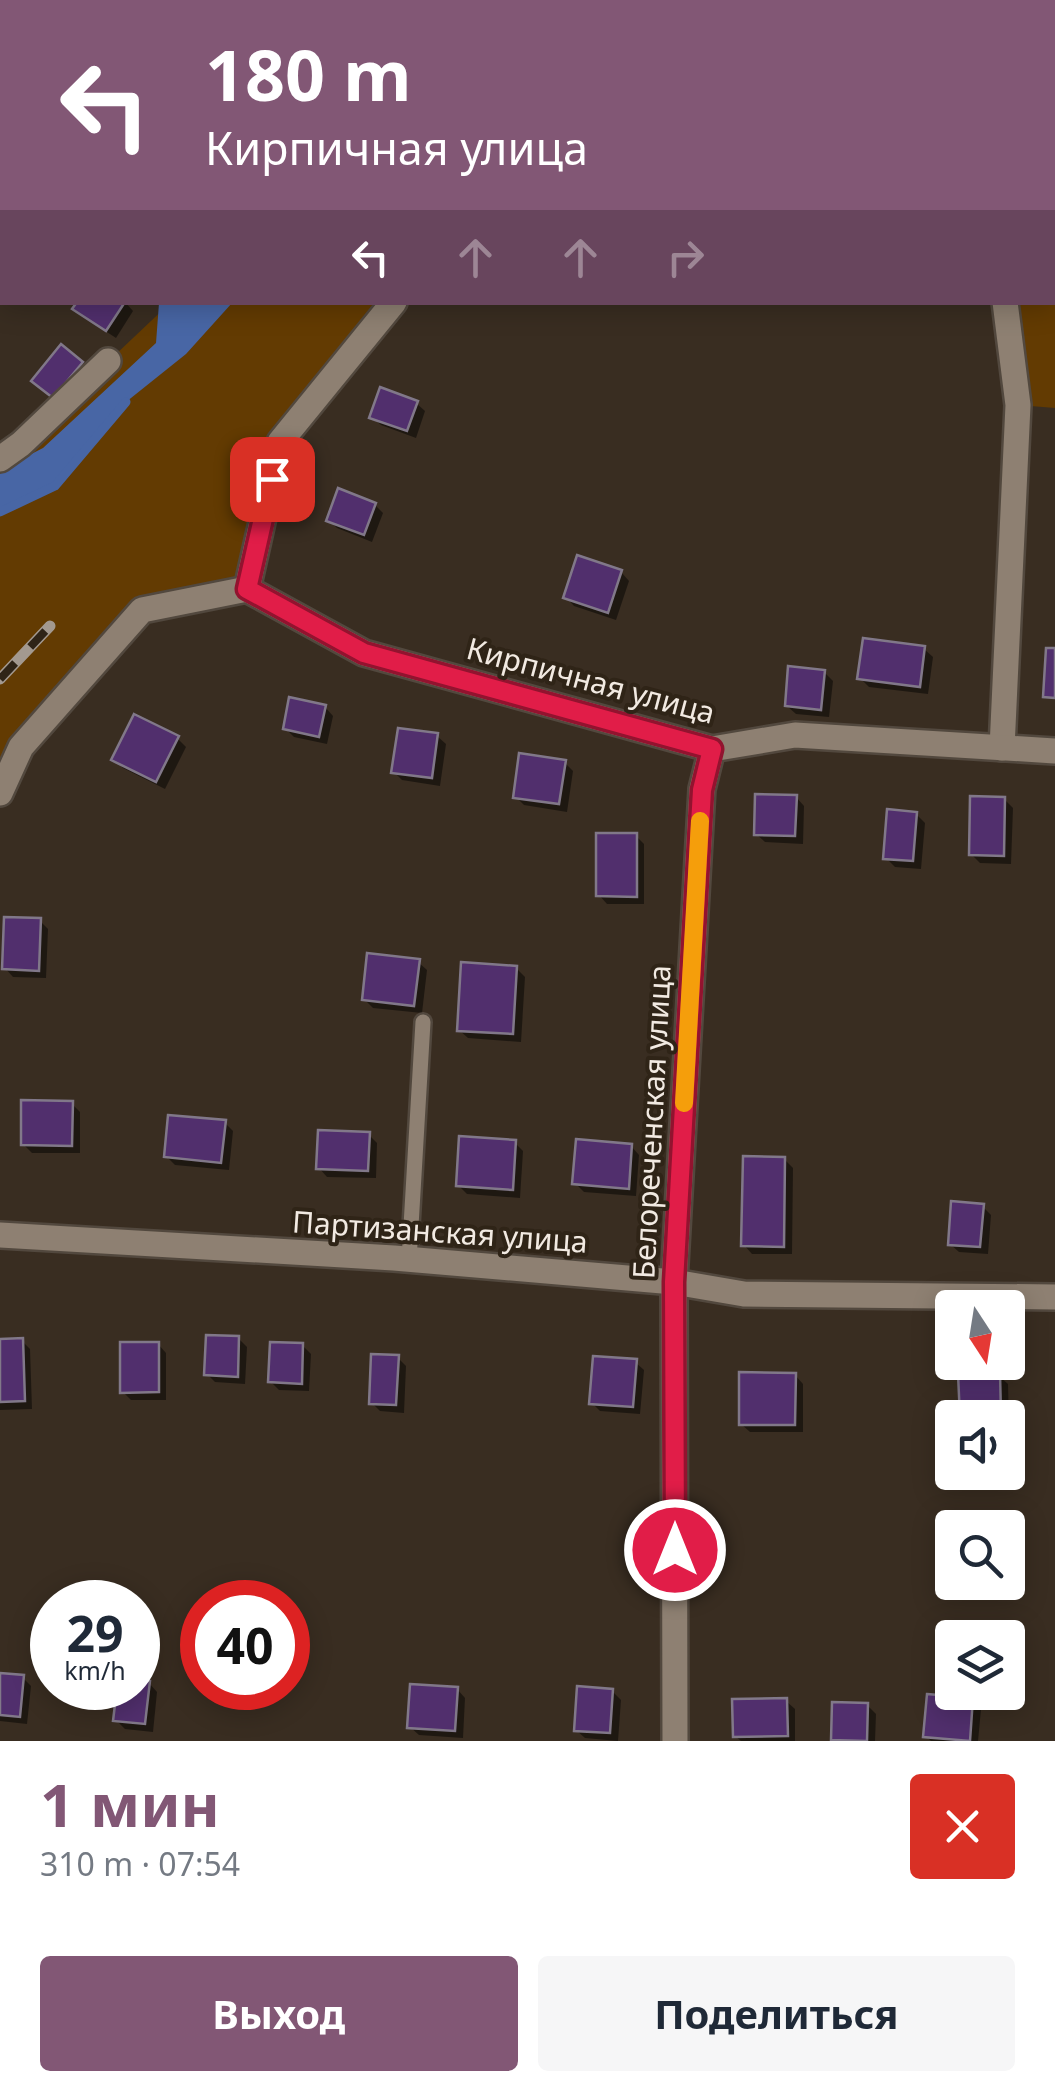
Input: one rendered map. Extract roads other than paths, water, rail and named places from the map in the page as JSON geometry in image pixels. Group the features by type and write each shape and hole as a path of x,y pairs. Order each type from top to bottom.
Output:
{"street":[{"path":"0,793 21,746 142,610 247,589 280,442 392,305"},
{"path":"1002,748 1018,405 1005,305"},
{"path":"0,459 108,361"},
{"name":"Кирпичная улица","path":"247,589 364,653 712,749 795,735 1055,752"},
{"name":"Белореченская улица","path":"675,1741 674,1282 702,790 712,749"},
{"name":"Партизанская улица","path":"0,1235 409,1260 674,1282 744,1294 1055,1298"}],"lane":[{"path":"409,1260 423,1022"}],"water":[{"path":"159,305 230,305 186,354 126,402 55,486 0,512 0,470 43,448 156,343"}],"waterway":[{"path":"0,512 55,486 126,402"}],"railway":[{"path":"0,679 50,626"}]}
